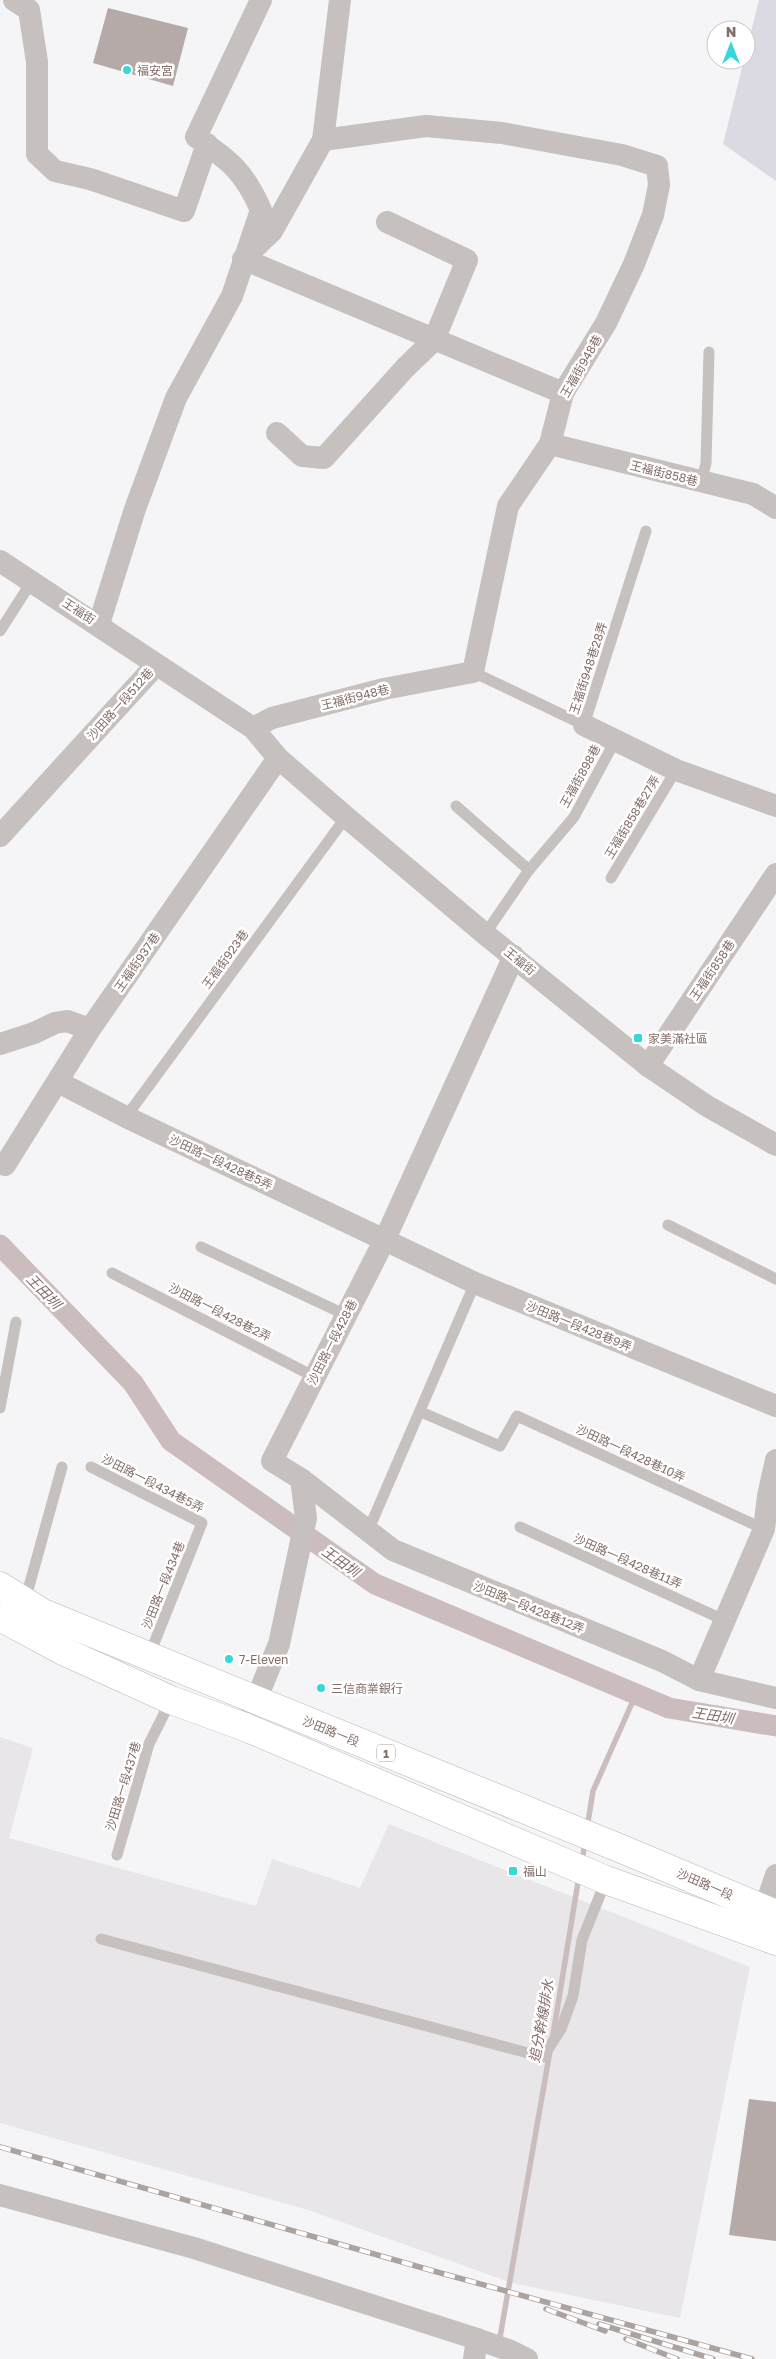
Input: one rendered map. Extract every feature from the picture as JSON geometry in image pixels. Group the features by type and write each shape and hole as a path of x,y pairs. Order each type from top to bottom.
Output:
{"main road":[{"name":"沙田路一段","path":"0,1586 43,1613 629,1852 768,1925"},
{"path":"0,1617 63,1651 171,1700 245,1727 606,1880 768,1925"}],"street":[{"path":"14,0 29,10 37,62 37,154 56,171 90,178 184,211 207,144"},
{"path":"99,624 135,509 176,398 232,296 243,258 261,210 250,185 234,164 196,136 261,0"},
{"path":"243,258 272,231 323,140 340,0"},
{"name":"王福街948巷","path":"254,728 272,718 384,689 473,672 508,506 550,444 563,393 606,323 634,264 653,215 659,185 657,166 622,155 502,133 426,126 323,140"},
{"path":"277,433 302,456 324,458 404,368 434,340 467,260 387,222"},
{"path":"243,258 563,393"},
{"name":"王福街858巷","path":"550,444 701,483 753,494 776,508"},
{"name":"王福街","path":"0,561 99,624 156,665"},
{"name":"沙田路一段512巷","path":"0,836 156,665 254,728 278,758"},
{"path":"584,725 676,770 776,806"},
{"name":"王福街","path":"278,758 485,934 648,1066 707,1106 776,1144"},
{"name":"王福街937巷","path":"0,1163 5,1165 90,1029 278,758"},
{"name":"王福街858巷","path":"648,1066 776,874"},
{"name":"沙田路一段428巷","path":"301,1479 272,1461 385,1238 514,956"},
{"path":"0,1044 67,1021 90,1029"},
{"name":"沙田路一段428巷5弄","path":"58,1082 126,1117 385,1238"},
{"name":"沙田路一段428巷9弄","path":"385,1238 475,1283 776,1406"},
{"path":"699,1680 764,1529 768,1496 776,1460"},
{"path":"245,1727 279,1644 306,1518 301,1479"},
{"name":"沙田路一段428巷12弄","path":"301,1479 393,1550 662,1661 699,1680 776,1698"},
{"path":"768,1925 776,1875"},
{"path":"0,2195 194,2248 476,2349 519,2355"}],"lane":[{"path":"701,483 706,464 709,352"},
{"name":"王福街948巷28弄","path":"473,672 584,725 646,531"},
{"path":"0,631 32,581"},
{"name":"王福街898巷","path":"485,934 529,870 574,817 615,741"},
{"name":"王福街858巷27弄","path":"611,878 676,770"},
{"path":"456,806 529,870"},
{"name":"王福街923巷","path":"126,1117 346,817"},
{"path":"668,1225 776,1279"},
{"path":"201,1247 346,1315"},
{"name":"沙田路一段428巷2弄","path":"112,1273 314,1376"},
{"path":"368,1531 421,1412 475,1283"},
{"path":"0,1408 16,1322"},
{"name":"沙田路一段428巷10弄","path":"421,1412 500,1446 517,1416 764,1529"},
{"path":"25,1602 62,1467"},
{"name":"沙田路一段434巷5弄","path":"91,1467 202,1523"},
{"name":"沙田路一段434巷","path":"149,1656 202,1523"},
{"name":"沙田路一段428巷11弄","path":"520,1527 724,1620"},
{"name":"沙田路一段437巷","path":"117,1855 149,1744 171,1700"},
{"path":"101,1938 543,2056 561,2029 573,1996 582,1940 606,1880"}],"shaded area":[{"path":"759,0 776,0 776,181 723,144 742,70 756,70 756,20 754,20"},
{"path":"0,1737 33,1748 9,1838 256,1906 272,1859 360,1888 389,1824 750,1967 680,2318 512,2283 308,2210 0,2123"}],"building":[{"path":"108,8 188,28 173,86 93,63"},
{"path":"749,2099 776,2102 776,2241 729,2235"}],"waterway":[{"name":"王田圳","path":"0,1245 133,1383 171,1441 375,1584 669,1708 776,1726"},
{"name":"追分幹線排水","path":"587,1828 593,1791 636,1694"},
{"name":"追分幹線排水","path":"582,1862 585,1842"},
{"name":"追分幹線排水","path":"553,2035 579,1876"},
{"name":"追分幹線排水","path":"499,2343 550,2051"}],"railway":[{"path":"0,2147 437,2272 752,2359"},
{"path":"546,2309 605,2331"},
{"path":"599,2324 713,2359"},
{"path":"626,2339 677,2359"}],"place":[{"name":"福安宮","path":"127,70"},
{"name":"家美滿社區","path":"638,1038"},
{"name":"7-Eleven","path":"229,1659"},
{"name":"三信商業銀行","path":"321,1688"},
{"name":"福山","path":"513,1871"}]}
